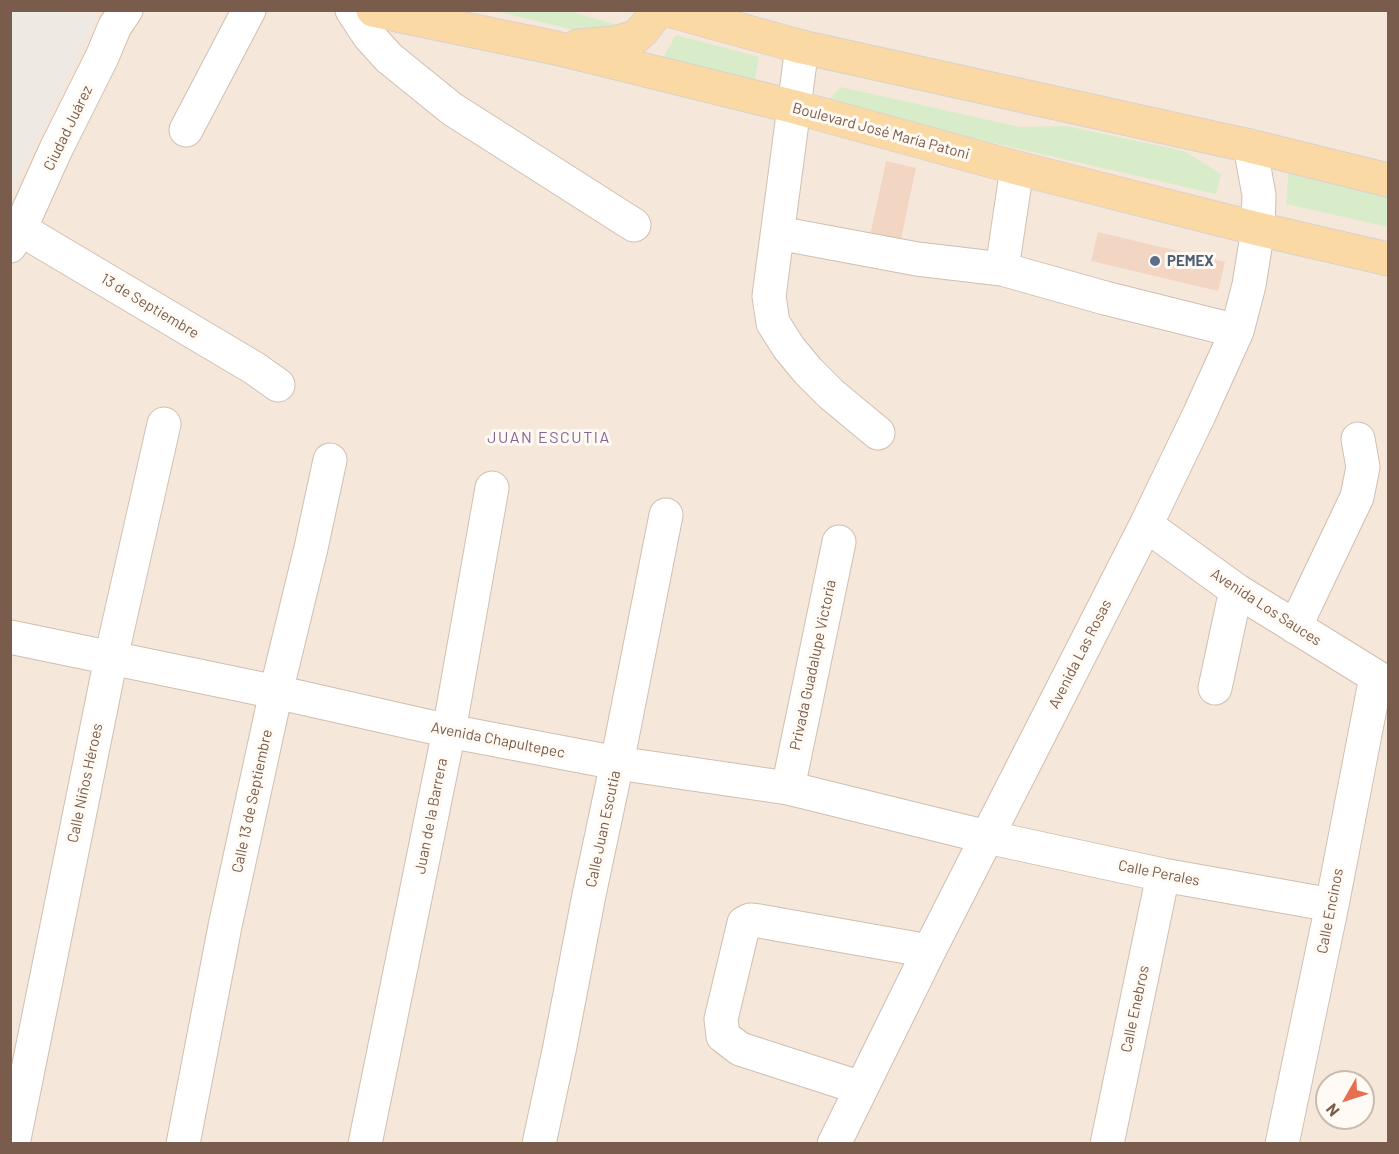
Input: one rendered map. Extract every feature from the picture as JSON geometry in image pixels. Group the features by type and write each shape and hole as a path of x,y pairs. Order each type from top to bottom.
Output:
{"main road":[{"name":"Boulevard José María Patoni","path":"373,10 556,48 795,107 1017,168 1258,229 1389,259"},
{"path":"556,48 627,40 644,30 658,10"},
{"path":"668,10 802,47 1250,146 1389,180"}],"street":[{"name":"Ciudad Juárez","path":"15,238 115,26 126,10"},
{"path":"186,130 249,10"},
{"path":"352,10 369,36 389,58 452,109 634,225"},
{"path":"802,47 769,296 773,323 789,348 808,371 831,394 878,433"},
{"name":"Avenida Las Rosas","path":"834,1143 1146,525 1237,331 1249,285 1258,229 1259,195 1250,146"},
{"path":"1002,269 1017,168"},
{"path":"778,233 917,260 1002,269 1237,331"},
{"name":"13 de Septiembre","path":"15,238 247,364 278,385"},
{"name":"Calle Niños Héroes","path":"13,1143 111,658 164,424"},
{"path":"1295,627 1357,497 1363,467 1358,439"},
{"name":"Calle 13 de Septiembre","path":"183,1143 225,927 330,460"},
{"name":"Juan de la Barrera","path":"365,1143 449,730 492,488"},
{"name":"Calle Juan Escutia","path":"540,1143 666,515"},
{"name":"Avenida Los Sauces","path":"1146,525 1236,590 1382,681"},
{"name":"Privada Guadalupe Victoria","path":"788,788 839,542"},
{"path":"1215,688 1236,590"},
{"name":"Avenida Chapultepec","path":"10,638 617,763 788,788 987,837"},
{"name":"Calle Encinos","path":"1282,1143 1382,681"},
{"name":"Calle Perales","path":"987,837 1163,875 1332,905"},
{"name":"Calle Enebros","path":"1107,1143 1163,875"},
{"path":"861,1088 740,1048 723,1036 721,1019 744,923 750,920 759,921 929,951"}],"shaded area":[{"path":"11,10 65,11 98,16 11,194"},
{"path":"10,11 1388,11 1388,1143 11,1143"}],"green space":[{"path":"496,11 569,11 617,25 598,36"},
{"path":"676,35 759,57 754,82 663,58"},
{"path":"841,87 1020,127 1066,126 1184,151 1221,174 1216,194 824,104"},
{"path":"1289,164 1388,189 1388,227 1286,204"}],"building":[{"path":"886,161 916,168 899,248 869,241"},
{"path":"1098,232 1225,262 1218,291 1091,261"}],"place":[{"name":"PEMEX","path":"1155,261"}],"district":[{"name":"JUAN ESCUTIA","path":"549,438"}]}
